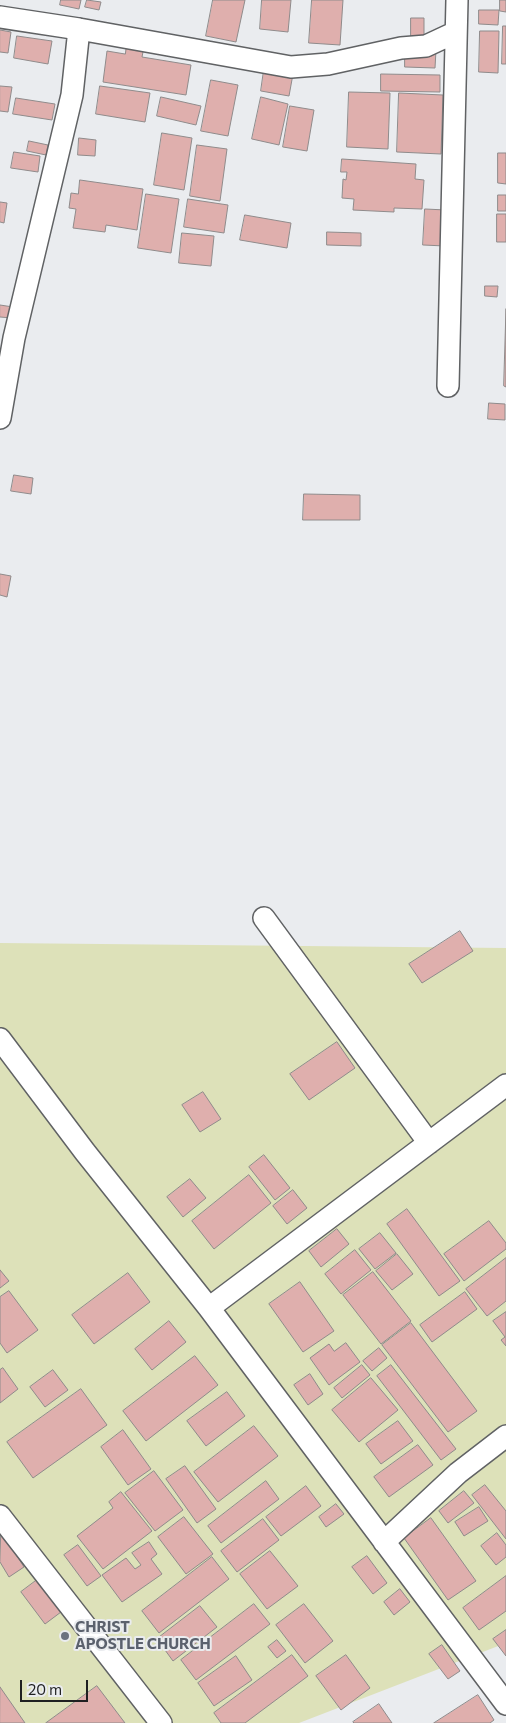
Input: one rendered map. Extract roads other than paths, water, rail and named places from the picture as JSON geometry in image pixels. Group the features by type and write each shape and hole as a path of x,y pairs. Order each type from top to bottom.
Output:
{"street":[{"path":"448,386 457,0"},
{"path":"0,18 80,29 291,67 328,64 401,48 426,46 456,32"},
{"path":"0,418 14,338 72,95 80,29"},
{"path":"264,918 429,1143"},
{"path":"0,1039 85,1152 210,1308 506,1704"},
{"path":"210,1308 506,1085"},
{"path":"384,1542 458,1473 506,1436"},
{"path":"0,1516 161,1723"}],"place":[{"name":"CHRIST APOSTLE CHURCH","path":"65,1636"}]}
